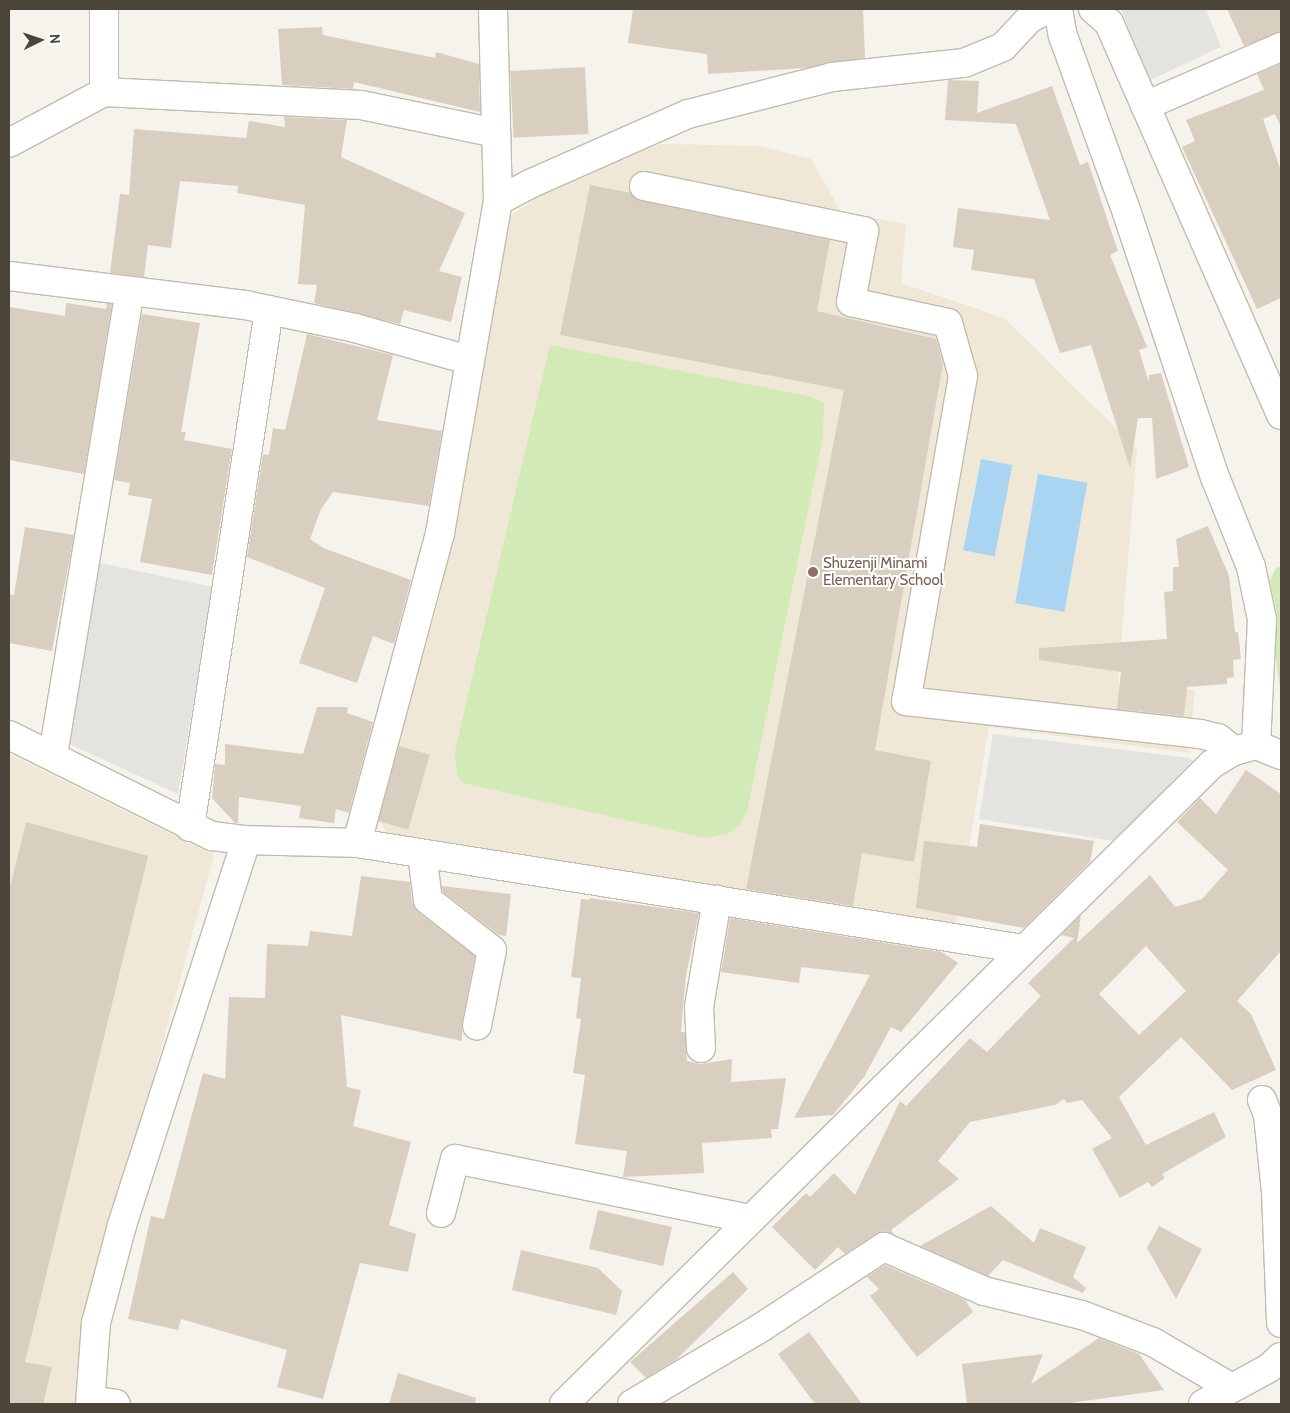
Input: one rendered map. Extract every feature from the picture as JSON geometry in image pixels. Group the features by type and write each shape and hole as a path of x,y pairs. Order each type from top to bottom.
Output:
{"street":[{"path":"104,9 104,92"},
{"path":"357,843 440,533 498,201 492,9"},
{"path":"498,201 688,114 832,77 964,63 1003,47 1029,18 1048,9"},
{"path":"1058,9 1063,36 1140,249 1215,477 1251,567 1262,619 1245,748"},
{"path":"1092,9 1109,23 1281,415"},
{"path":"1146,106 1281,47"},
{"path":"9,143 104,92 361,105 496,133"},
{"path":"644,186 864,232 850,302 948,323 963,376 906,701 1200,734 1218,738 1245,748 1281,756"},
{"path":"9,276 269,310 355,328 469,360"},
{"path":"53,755 130,291"},
{"path":"190,826 269,310"},
{"path":"9,735 53,755 212,836 246,840 357,843 1023,949"},
{"path":"564,1404 1178,795 1212,764 1245,748"},
{"path":"99,1403 96,1323 122,1225 246,840"},
{"path":"422,854 428,900 492,950 477,1026"},
{"path":"701,1048 700,1007 717,900"},
{"path":"1262,1100 1268,1115 1276,1192 1281,1323"},
{"path":"441,1213 455,1159 751,1219"},
{"path":"632,1404 762,1327 884,1247 984,1291 1082,1314 1153,1342 1230,1387"},
{"path":"1203,1404 1230,1387 1269,1368 1281,1357"}],"shaded area":[{"path":"1121,9 1206,9 1221,47 1148,81"},
{"path":"662,144 761,146 811,159 841,212 906,224 901,283 1004,318 1137,449 1118,684 1195,690 1189,753 989,727 956,925 850,914 710,884 386,833 376,811 439,600 474,412 505,220 543,193 580,174"},
{"path":"96,562 213,587 178,794 67,743"},
{"path":"993,734 1190,758 1195,763 1114,841 979,819"},
{"path":"9,754 214,855 88,1316 81,1404 9,1404"}],"green space":[{"path":"550,345 812,397 824,403 823,436 747,811 739,826 727,834 705,838 463,783 457,775 455,751"},
{"path":"1281,566 1281,695 1274,648 1277,614 1270,581 1275,569"}],"water":[{"path":"981,459 1012,465 995,556 963,550"},
{"path":"1038,474 1087,483 1064,612 1015,603"}],"building":[{"path":"633,9 863,9 865,58 805,68 708,74 707,54 628,43"},
{"path":"1227,9 1281,9 1281,32 1244,46"},
{"path":"322,27 323,35 435,58 436,52 479,64 480,112 354,82 353,89 282,85 278,29"},
{"path":"1281,64 1281,127 1275,114 1263,119 1281,171 1281,298 1257,309 1182,147 1195,141 1186,120 1264,90 1257,74"},
{"path":"585,67 589,134 514,138 510,71"},
{"path":"948,80 979,81 977,113 1052,86 1080,165 1088,162 1118,251 1110,255 1147,347 1139,350 1149,383 1149,375 1161,373 1189,467 1156,479 1152,418 1138,418 1130,468 1091,345 1060,353 1034,279 971,270 974,250 953,247 958,208 1050,220 1016,124 945,120"},
{"path":"284,117 347,120 341,157 465,213 439,271 462,277 451,322 404,310 400,324 314,303 317,285 298,284 305,205 237,193 238,186 180,181 171,248 148,245 144,277 110,273 120,194 129,195 134,129 246,138 249,121 285,127"},
{"path":"590,185 631,193 641,201 830,240 817,311 936,339 943,364 875,750 931,761 914,862 862,853 853,906 746,889 844,390 560,335"},
{"path":"66,303 106,309 107,304 112,304 84,474 9,460 9,307 65,316"},
{"path":"142,314 200,323 181,432 186,432 184,440 232,449 212,575 140,562 152,499 128,495 130,483 114,480"},
{"path":"307,334 393,355 377,420 442,431 429,506 333,492 321,509 310,539 323,548 411,580 394,644 373,636 357,683 299,663 325,588 247,557 263,454 269,455 273,428 285,430"},
{"path":"1208,526 1229,576 1235,632 1238,632 1241,659 1233,660 1234,677 1227,678 1227,684 1187,687 1184,716 1117,709 1121,672 1039,660 1039,648 1167,639 1164,592 1173,591 1173,567 1179,567 1176,539"},
{"path":"25,527 74,535 52,651 9,643 9,594 14,595"},
{"path":"317,707 348,707 347,713 373,722 349,813 336,809 334,823 299,818 301,806 239,797 238,823 235,823 212,798 215,764 225,765 225,744 303,754"},
{"path":"399,746 430,755 408,830 378,821"},
{"path":"1246,770 1281,794 1281,951 1237,1001 1251,1014 1276,1070 1232,1090 1181,1037 1119,1097 1146,1145 1214,1112 1226,1137 1162,1174 1165,1178 1152,1187 1148,1182 1120,1198 1092,1149 1112,1138 1082,1100 1067,1103 1064,1099 1055,1105 970,1122 938,1161 959,1179 891,1230 894,1234 883,1231 845,1254 838,1247 815,1270 772,1227 806,1193 810,1197 834,1173 855,1195 900,1101 906,1106 970,1038 987,1052 1041,996 1028,983 1074,938 1061,935 1081,915 1077,943 1150,875 1175,907 1202,899 1228,870 1177,822 1200,798 1216,814","holes":["1146,946 1186,991 1139,1035 1099,994"]},
{"path":"26,822 148,856 25,1362 52,1367 43,1404 9,1404 9,891"},
{"path":"980,824 1094,841 1090,862 1024,928 916,908 924,841 977,847"},
{"path":"361,876 410,882 412,902 418,912 475,956 462,1023 462,1041 341,1015 347,1087 361,1090 353,1126 411,1142 389,1225 416,1234 408,1272 360,1263 323,1399 277,1387 287,1350 181,1319 178,1330 128,1319 151,1216 164,1219 203,1073 225,1079 229,997 265,998 267,944 308,946 310,931 352,936"},
{"path":"442,886 511,894 506,936 499,935 443,892"},
{"path":"590,898 699,913 686,975 681,1032 685,1032 687,1061 701,1064 732,1059 731,1082 786,1078 778,1129 771,1129 772,1138 702,1143 704,1173 623,1177 627,1151 575,1144 585,1075 573,1073 581,1019 576,1018 581,978 571,977 581,899 589,900"},
{"path":"730,918 942,952 958,963 901,1032 891,1027 864,1077 833,1115 794,1118 870,975 801,967 799,983 721,972"},
{"path":"991,1206 1034,1243 1040,1228 1086,1247 1073,1277 1086,1288 1083,1293 1003,1260 988,1276 920,1246"},
{"path":"598,1210 672,1227 663,1266 589,1249"},
{"path":"1159,1226 1202,1249 1176,1299 1147,1248"},
{"path":"521,1250 598,1268 622,1291 616,1315 512,1290"},
{"path":"885,1265 965,1300 973,1312 917,1357 870,1296 879,1289 867,1277"},
{"path":"733,1272 748,1289 677,1359 646,1378 630,1362"},
{"path":"809,1332 862,1404 815,1404 778,1354"},
{"path":"1099,1338 1139,1354 1164,1390 1062,1404 967,1404 962,1364 1043,1354 1031,1384"},
{"path":"398,1373 476,1398 475,1404 389,1404"}],"place":[{"name":"Shuzenji Minami Elementary School","path":"813,572"}]}
